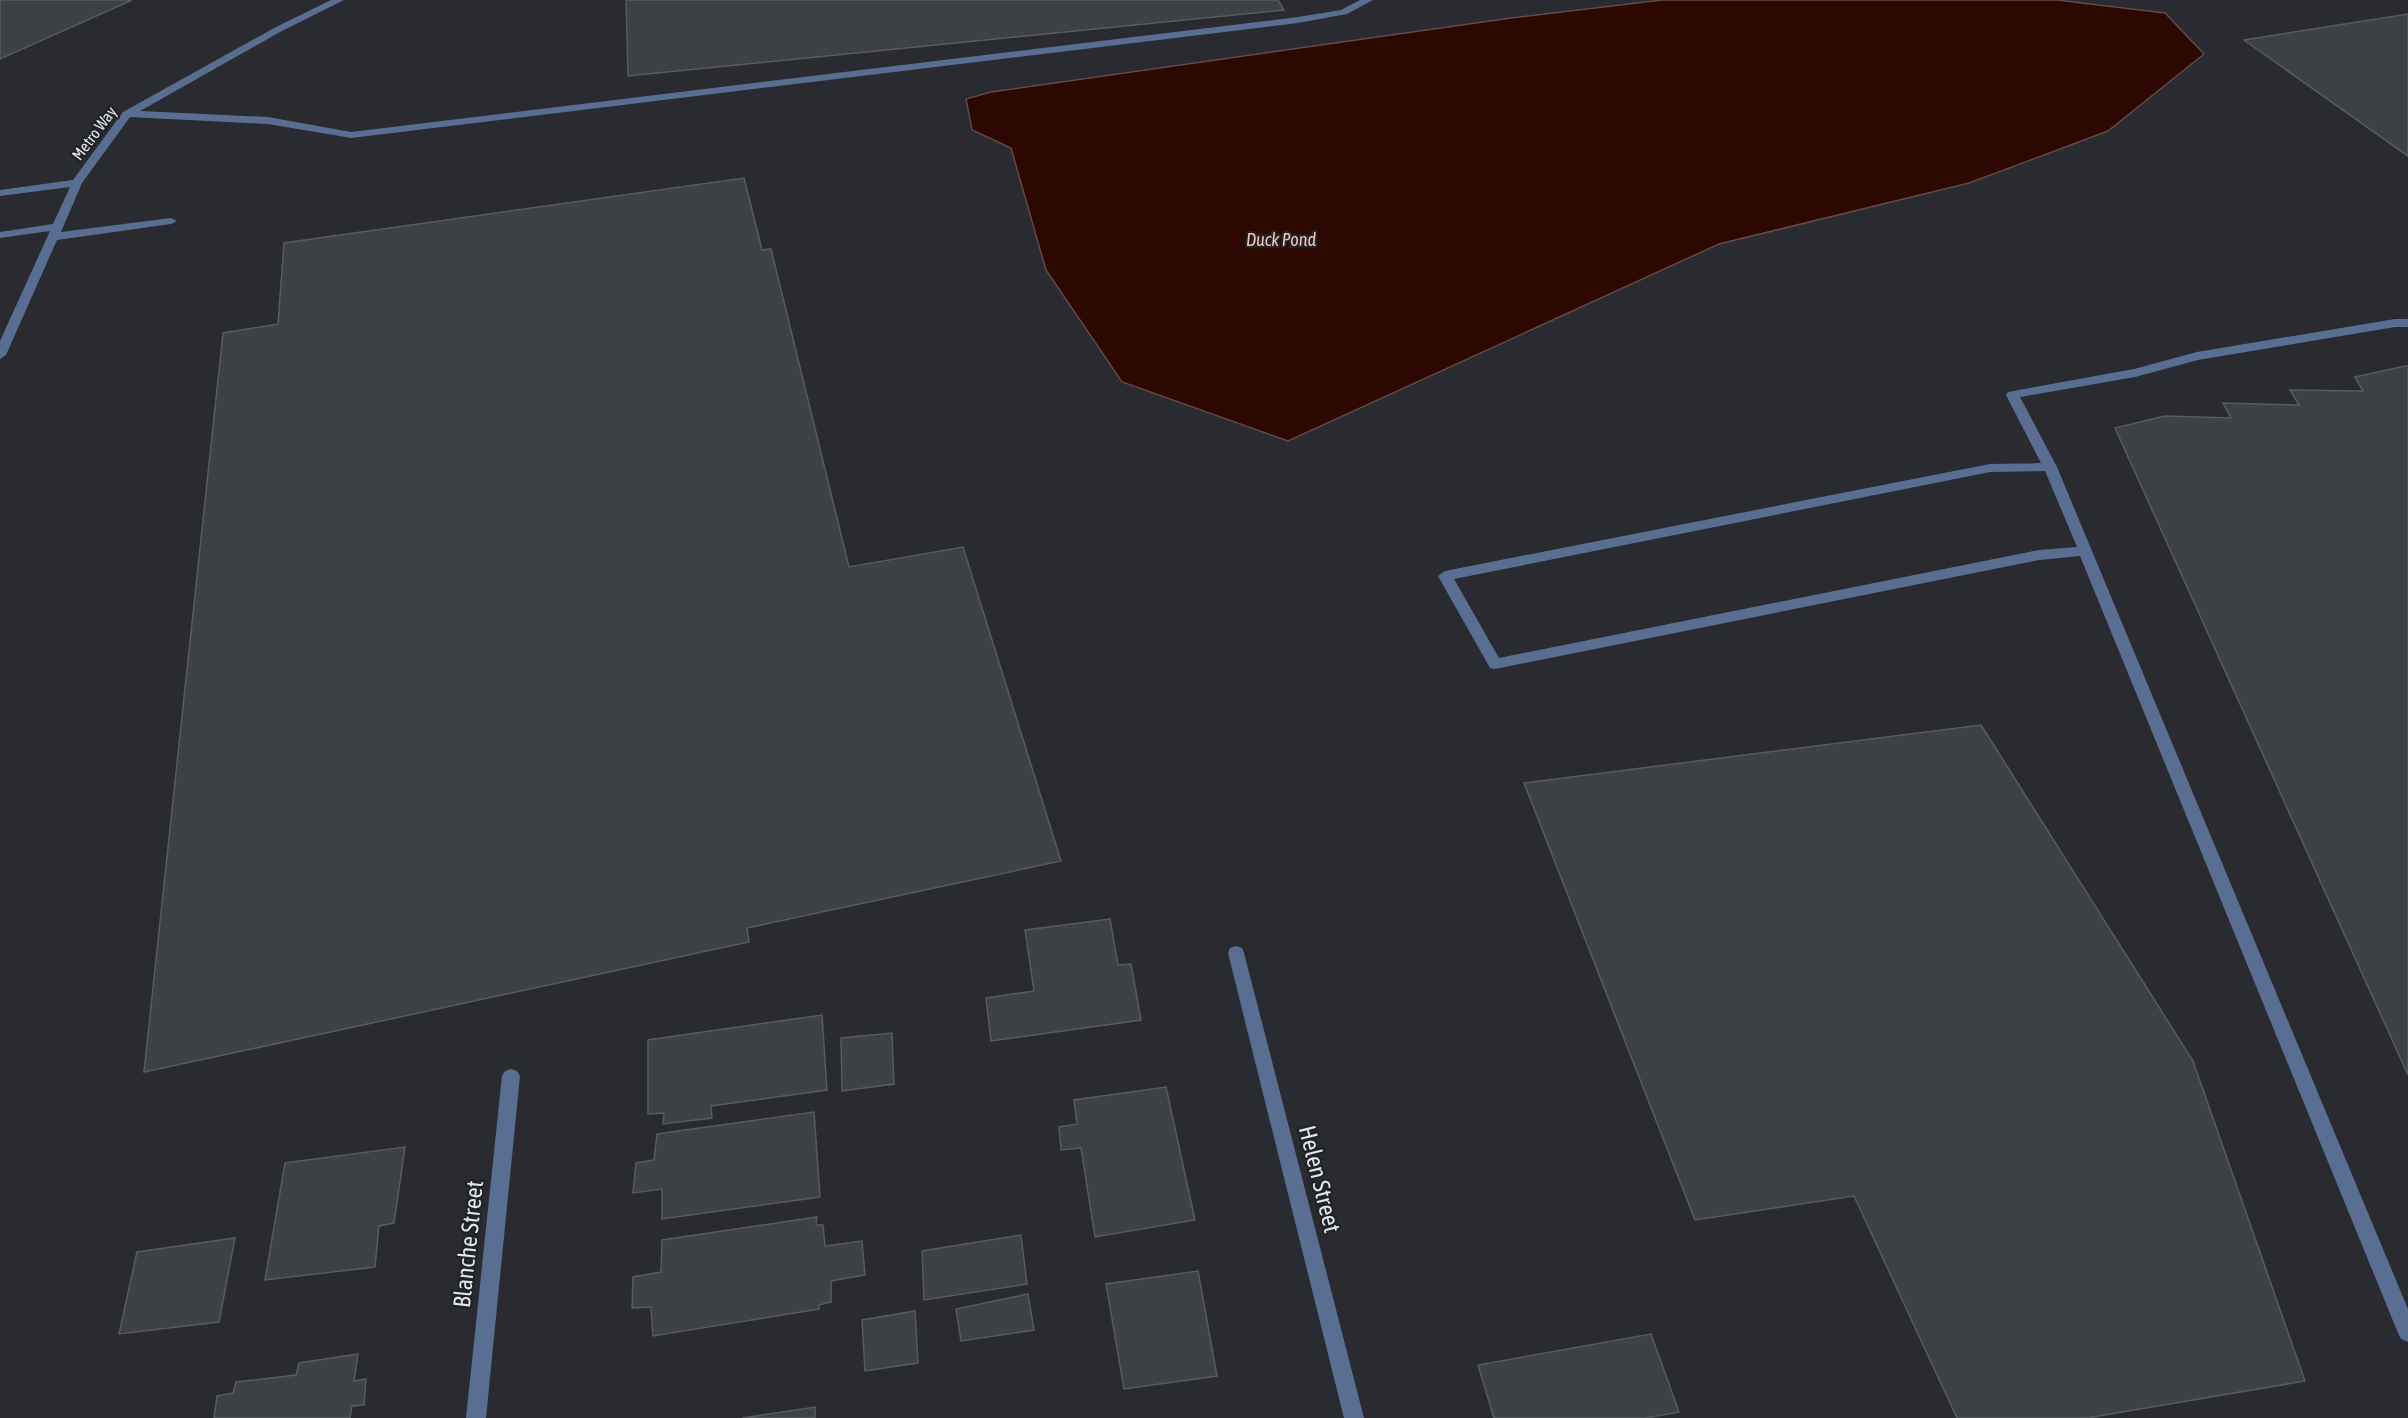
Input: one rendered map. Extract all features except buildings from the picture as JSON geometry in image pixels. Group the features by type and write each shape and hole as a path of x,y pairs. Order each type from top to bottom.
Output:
{"street":[{"name":"Metro Way","path":"0,355 77,183 128,114 277,30 339,0"},
{"path":"128,114 266,118 312,124 351,135 1298,20 1344,12 1368,0"},
{"path":"0,193 77,183"},
{"path":"0,235 171,220"},
{"path":"2408,322 2395,322 2197,356 2135,374 2012,395 2050,467 2408,1333"},
{"path":"2050,467 1990,468 1445,576 1496,664 2039,555 2085,551"},
{"name":"Helen Street","path":"1236,953 1354,1418"},
{"name":"Blanche Street","path":"476,1418 511,1076"}],"water":[{"name":"Duck Pond","path":"1662,0 2057,0 2165,13 2204,54 2108,131 1969,183 1719,244 1288,441 1122,382 1046,270 1011,148 972,130 966,99 991,92 1511,18"}]}
